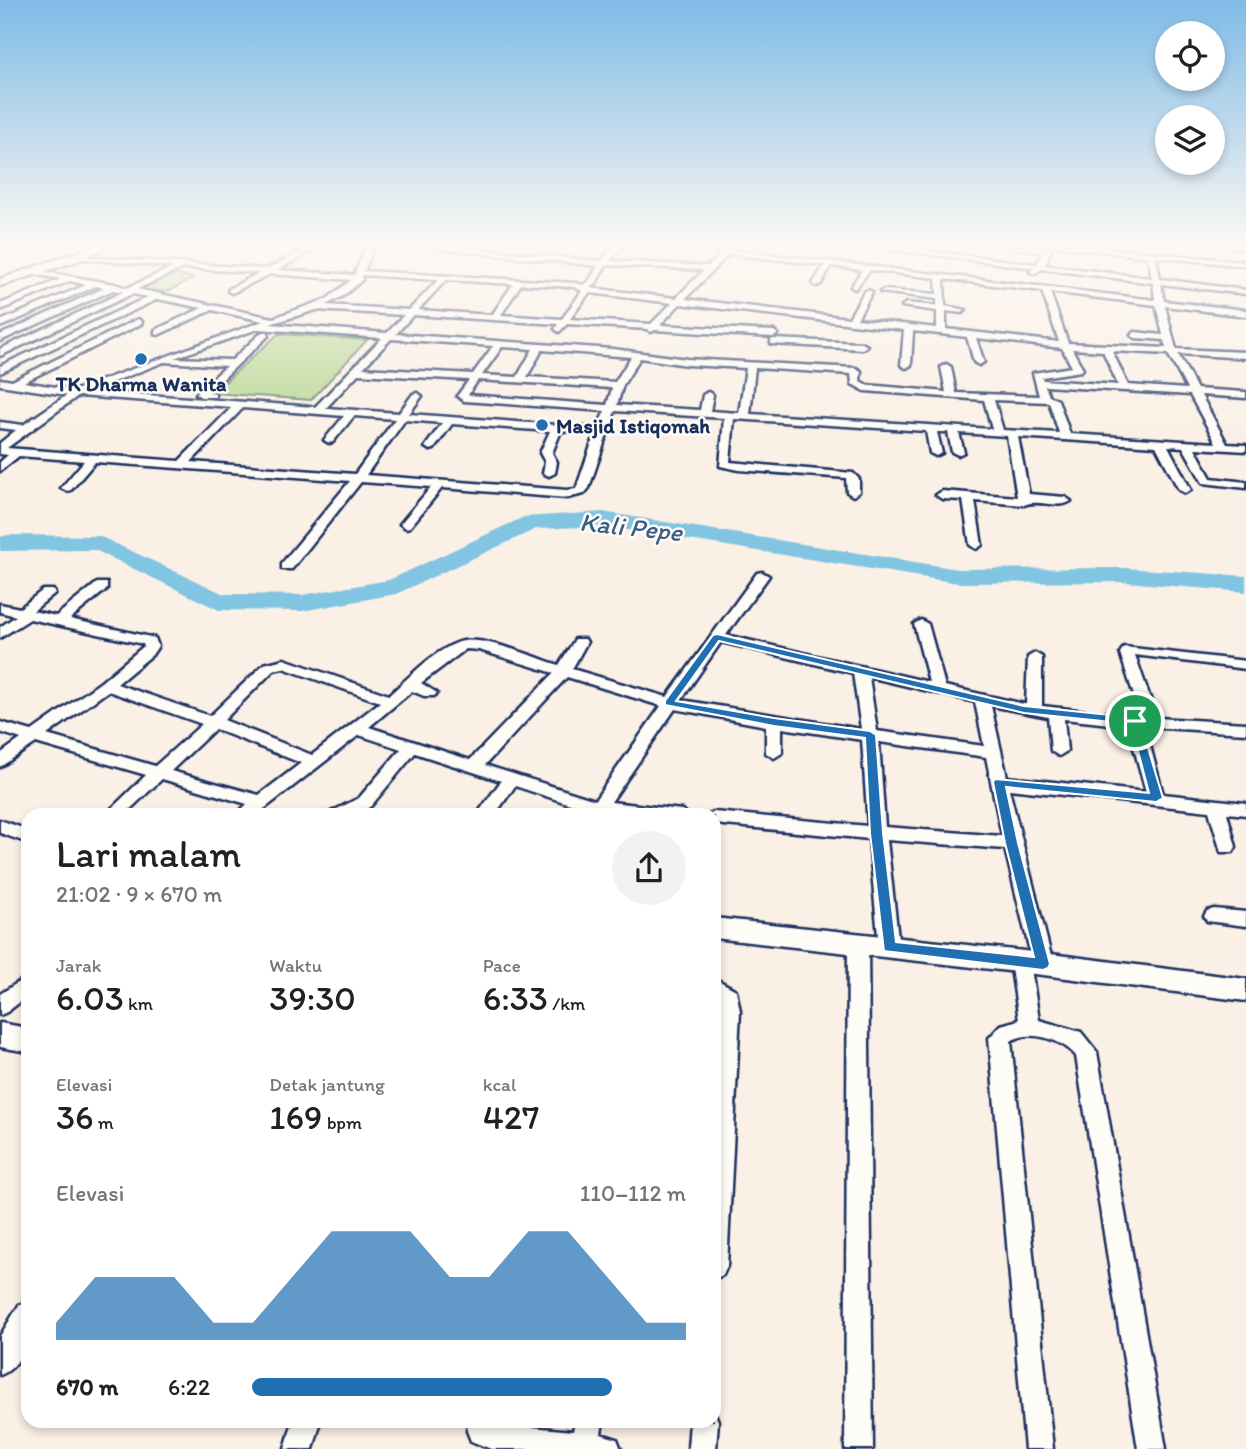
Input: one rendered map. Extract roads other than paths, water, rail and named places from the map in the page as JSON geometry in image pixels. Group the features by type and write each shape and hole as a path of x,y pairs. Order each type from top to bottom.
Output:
{"main road":[{"path":"721,929 1246,990"},
{"path":"0,1035 21,1039"}],"street":[{"path":"0,324 27,313"},
{"path":"0,338 56,313"},
{"path":"0,353 85,313"},
{"path":"0,370 123,313"},
{"path":"158,332 200,313"},
{"path":"238,313 272,320"},
{"path":"0,450 25,428 76,393 159,360 298,313"},
{"path":"392,313 774,338 859,358"},
{"path":"494,319 498,313"},
{"path":"520,381 569,313"},
{"path":"651,329 667,313"},
{"path":"773,313 1066,346 1246,355"},
{"path":"769,366 776,313"},
{"path":"851,322 856,313"},
{"path":"941,313 942,332"},
{"path":"1045,398 1037,374 1077,371 1054,313"},
{"path":"1163,313 1172,352 1223,446"},
{"path":"318,410 411,314"},
{"path":"13,384 138,322"},
{"path":"869,324 855,382 865,388 952,396 1045,398 1053,400 1066,437"},
{"path":"255,326 544,346 637,355 666,364 769,366 859,358"},
{"path":"906,365 909,329"},
{"path":"211,396 201,394 265,334"},
{"path":"1135,335 1170,338"},
{"path":"971,336 979,362"},
{"path":"499,344 462,396 464,398 931,430 1246,448"},
{"path":"1106,348 1124,388"},
{"path":"0,450 357,480 575,494 583,488 618,385 637,355"},
{"path":"159,360 235,363"},
{"path":"744,417 751,365"},
{"path":"946,367 952,396"},
{"path":"357,371 618,385"},
{"path":"0,382 76,393 601,431"},
{"path":"1040,383 1242,395 1246,407"},
{"path":"704,415 708,395"},
{"path":"286,566 357,480 417,396"},
{"path":"988,398 1006,433 1024,497"},
{"path":"181,466 241,404"},
{"path":"329,440 352,412"},
{"path":"729,416 724,464 849,475 853,480 853,492"},
{"path":"430,447 449,419"},
{"path":"0,425 25,428"},
{"path":"549,473 551,463 546,453 557,428"},
{"path":"931,430 936,453"},
{"path":"954,431 958,452"},
{"path":"1160,442 1185,490"},
{"path":"1187,444 1207,481 1246,485"},
{"path":"0,468 16,453"},
{"path":"67,488 91,459"},
{"path":"406,524 438,486"},
{"path":"942,495 1019,501 1024,500 1024,497"},
{"path":"968,497 975,545"},
{"path":"1024,497 1065,500"},
{"path":"597,808 669,703 762,576"},
{"path":"59,621 102,586"},
{"path":"0,634 48,593"},
{"path":"0,608 150,640 151,646 106,685 0,762"},
{"path":"921,624 938,689"},
{"path":"717,637 1034,711 1246,729"},
{"path":"473,767 563,672 580,642"},
{"path":"253,808 358,729 446,654 463,645 480,646 669,703 774,722 993,753"},
{"path":"1156,798 1143,721 1127,653 1129,650 1246,666"},
{"path":"1034,711 1035,657"},
{"path":"121,808 160,774 269,667 278,663 391,701"},
{"path":"860,670 870,735 889,947"},
{"path":"411,684 429,693"},
{"path":"106,685 213,722 313,762"},
{"path":"982,700 1012,843 1032,963 1030,1026"},
{"path":"1056,714 1059,751"},
{"path":"774,722 774,753"},
{"path":"0,727 261,802"},
{"path":"358,729 512,778 587,808"},
{"path":"356,808 365,802 411,747"},
{"path":"490,808 512,778"},
{"path":"999,782 1246,808"},
{"path":"1216,805 1227,847"},
{"path":"721,819 1012,843"},
{"path":"1,828 21,835"},
{"path":"1214,916 1246,919"},
{"path":"858,943 859,1449"},
{"path":"0,1006 21,990"},
{"path":"721,991 729,996 730,1011 721,1154"},
{"path":"1039,1449 1000,1038 1008,1031 1030,1026 1074,1038 1086,1052 1152,1449"},
{"path":"0,1362 21,1326"},
{"path":"299,1449 305,1428"},
{"path":"481,1428 481,1431 499,1437 594,1439"},
{"path":"702,1449 704,1428"}],"waterway":[{"name":"Kali Pepe","path":"0,544 99,543 219,602 302,603 396,586 532,522 603,519 958,576 1125,575 1246,584"}],"place":[{"name":"TK Dharma Wanita","path":"141,359"},
{"name":"Masjid Istiqomah","path":"542,425"}]}
